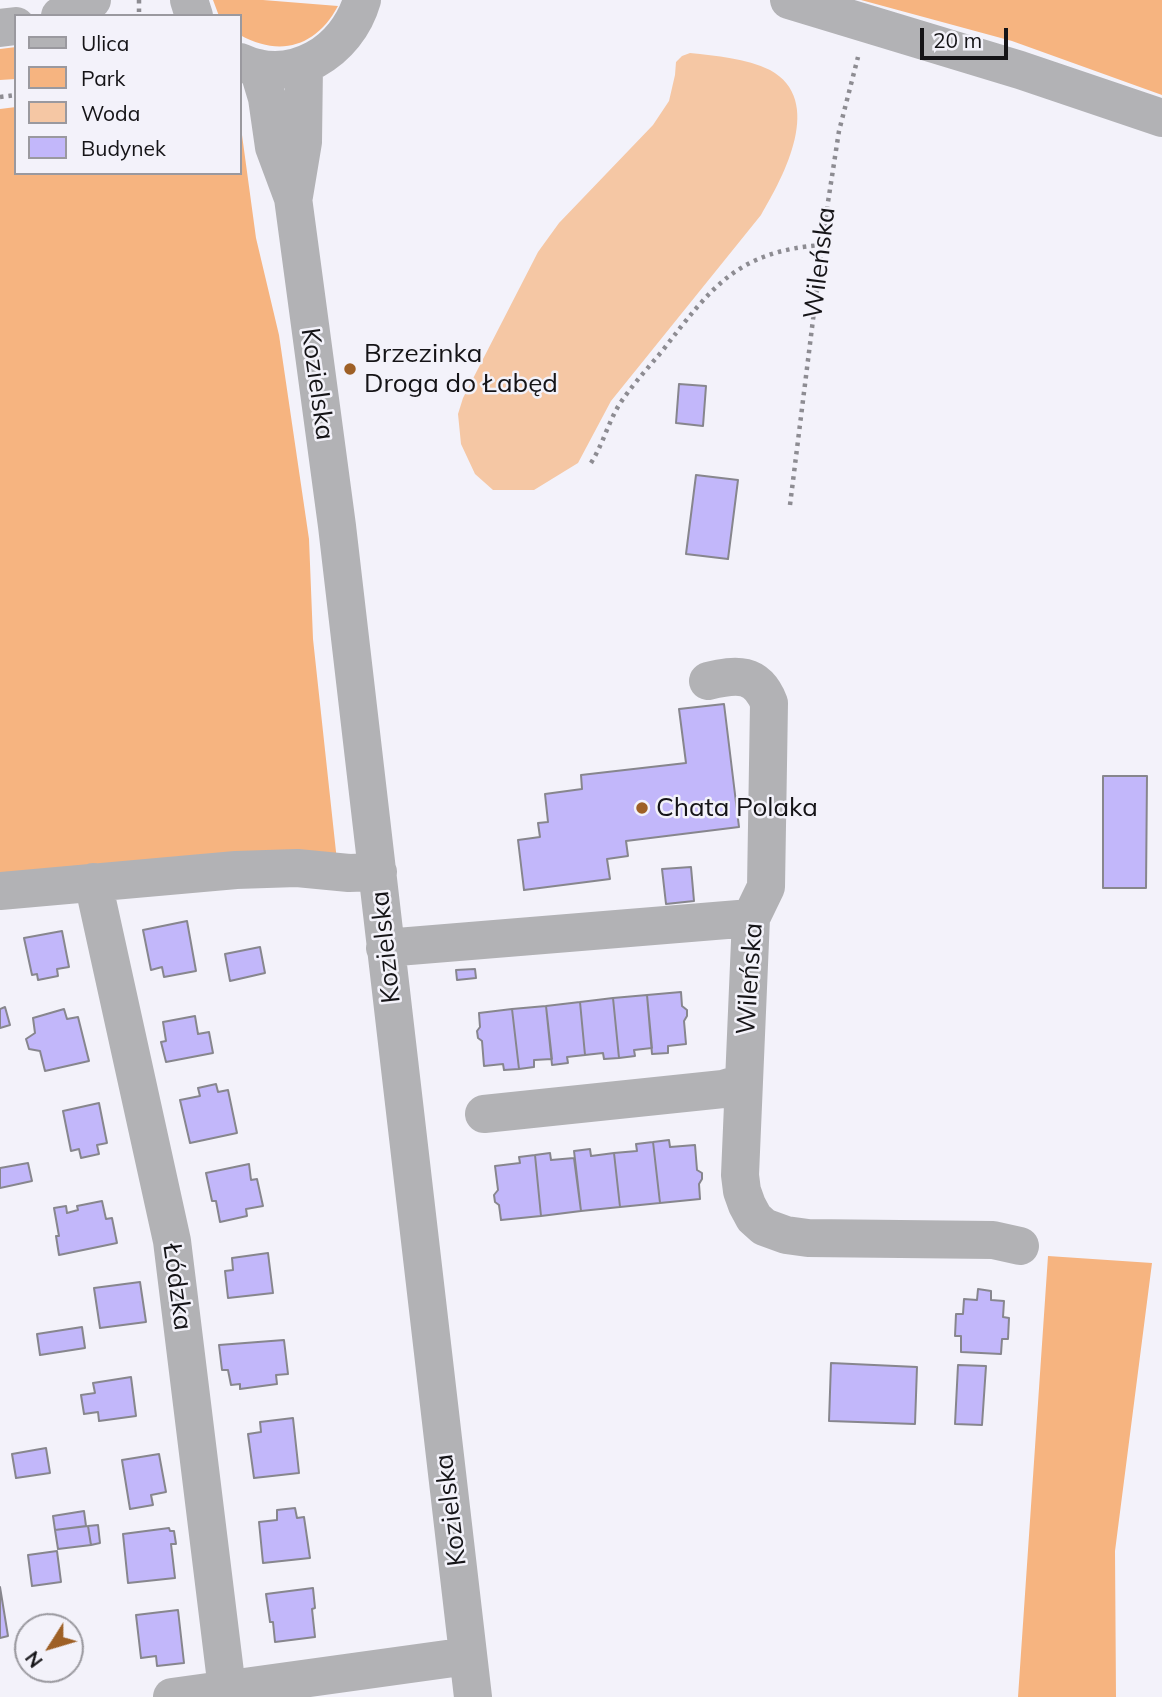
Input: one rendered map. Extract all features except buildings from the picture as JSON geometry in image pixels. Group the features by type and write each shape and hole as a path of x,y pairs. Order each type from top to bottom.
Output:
{"street":[{"path":"64,14 92,0"},
{"path":"249,65 281,70 304,65 331,50 351,27 362,0"},
{"path":"789,0 1046,79 1162,118"},
{"name":"Kozielska","path":"249,65 267,98 274,147 293,198 337,526 473,1697"},
{"name":"Kozielska","path":"293,198 303,142 304,65"},
{"name":"Wileńska","path":"708,681 748,679 758,683 769,703 766,887 751,918 740,1175 742,1191 754,1218 765,1227 786,1235 808,1238 993,1240 1020,1246"},
{"path":"0,891 236,870 297,868 349,873 378,872"},
{"name":"Łódzka","path":"93,882 172,1241 228,1694"},
{"path":"385,948 751,918"},
{"path":"484,1114 723,1088 743,1083"},
{"path":"172,1697 228,1694 468,1656"}],"path":[{"name":"Wileńska","path":"790,505 839,131 866,24"},
{"path":"591,463 601,449 619,405 720,281 736,269 762,258 789,249 822,245"}],"green space":[{"path":"213,0 263,0 338,6 319,31 308,39 283,46 269,46 242,36 242,14 218,14"},
{"path":"861,0 1162,0 1162,95 1012,41"},
{"path":"14,47 14,79 0,80 0,49"},
{"path":"14,107 14,175 242,175 242,135 256,238 279,335 309,539 313,639 337,861 0,880 0,109"},
{"path":"1048,1256 1152,1263 1115,1551 1116,1697 1018,1697"}],"water":[{"path":"690,53 751,63 770,70 786,83 795,100 797,119 795,139 780,180 761,215 611,401 578,463 534,490 493,490 475,474 461,444 458,414 463,398 538,252 559,223 653,125 669,101 676,62"}],"place":[{"name":"Brzezinka Droga do Łabęd","path":"350,369"},
{"name":"Chata Polaka","path":"642,808"}]}
